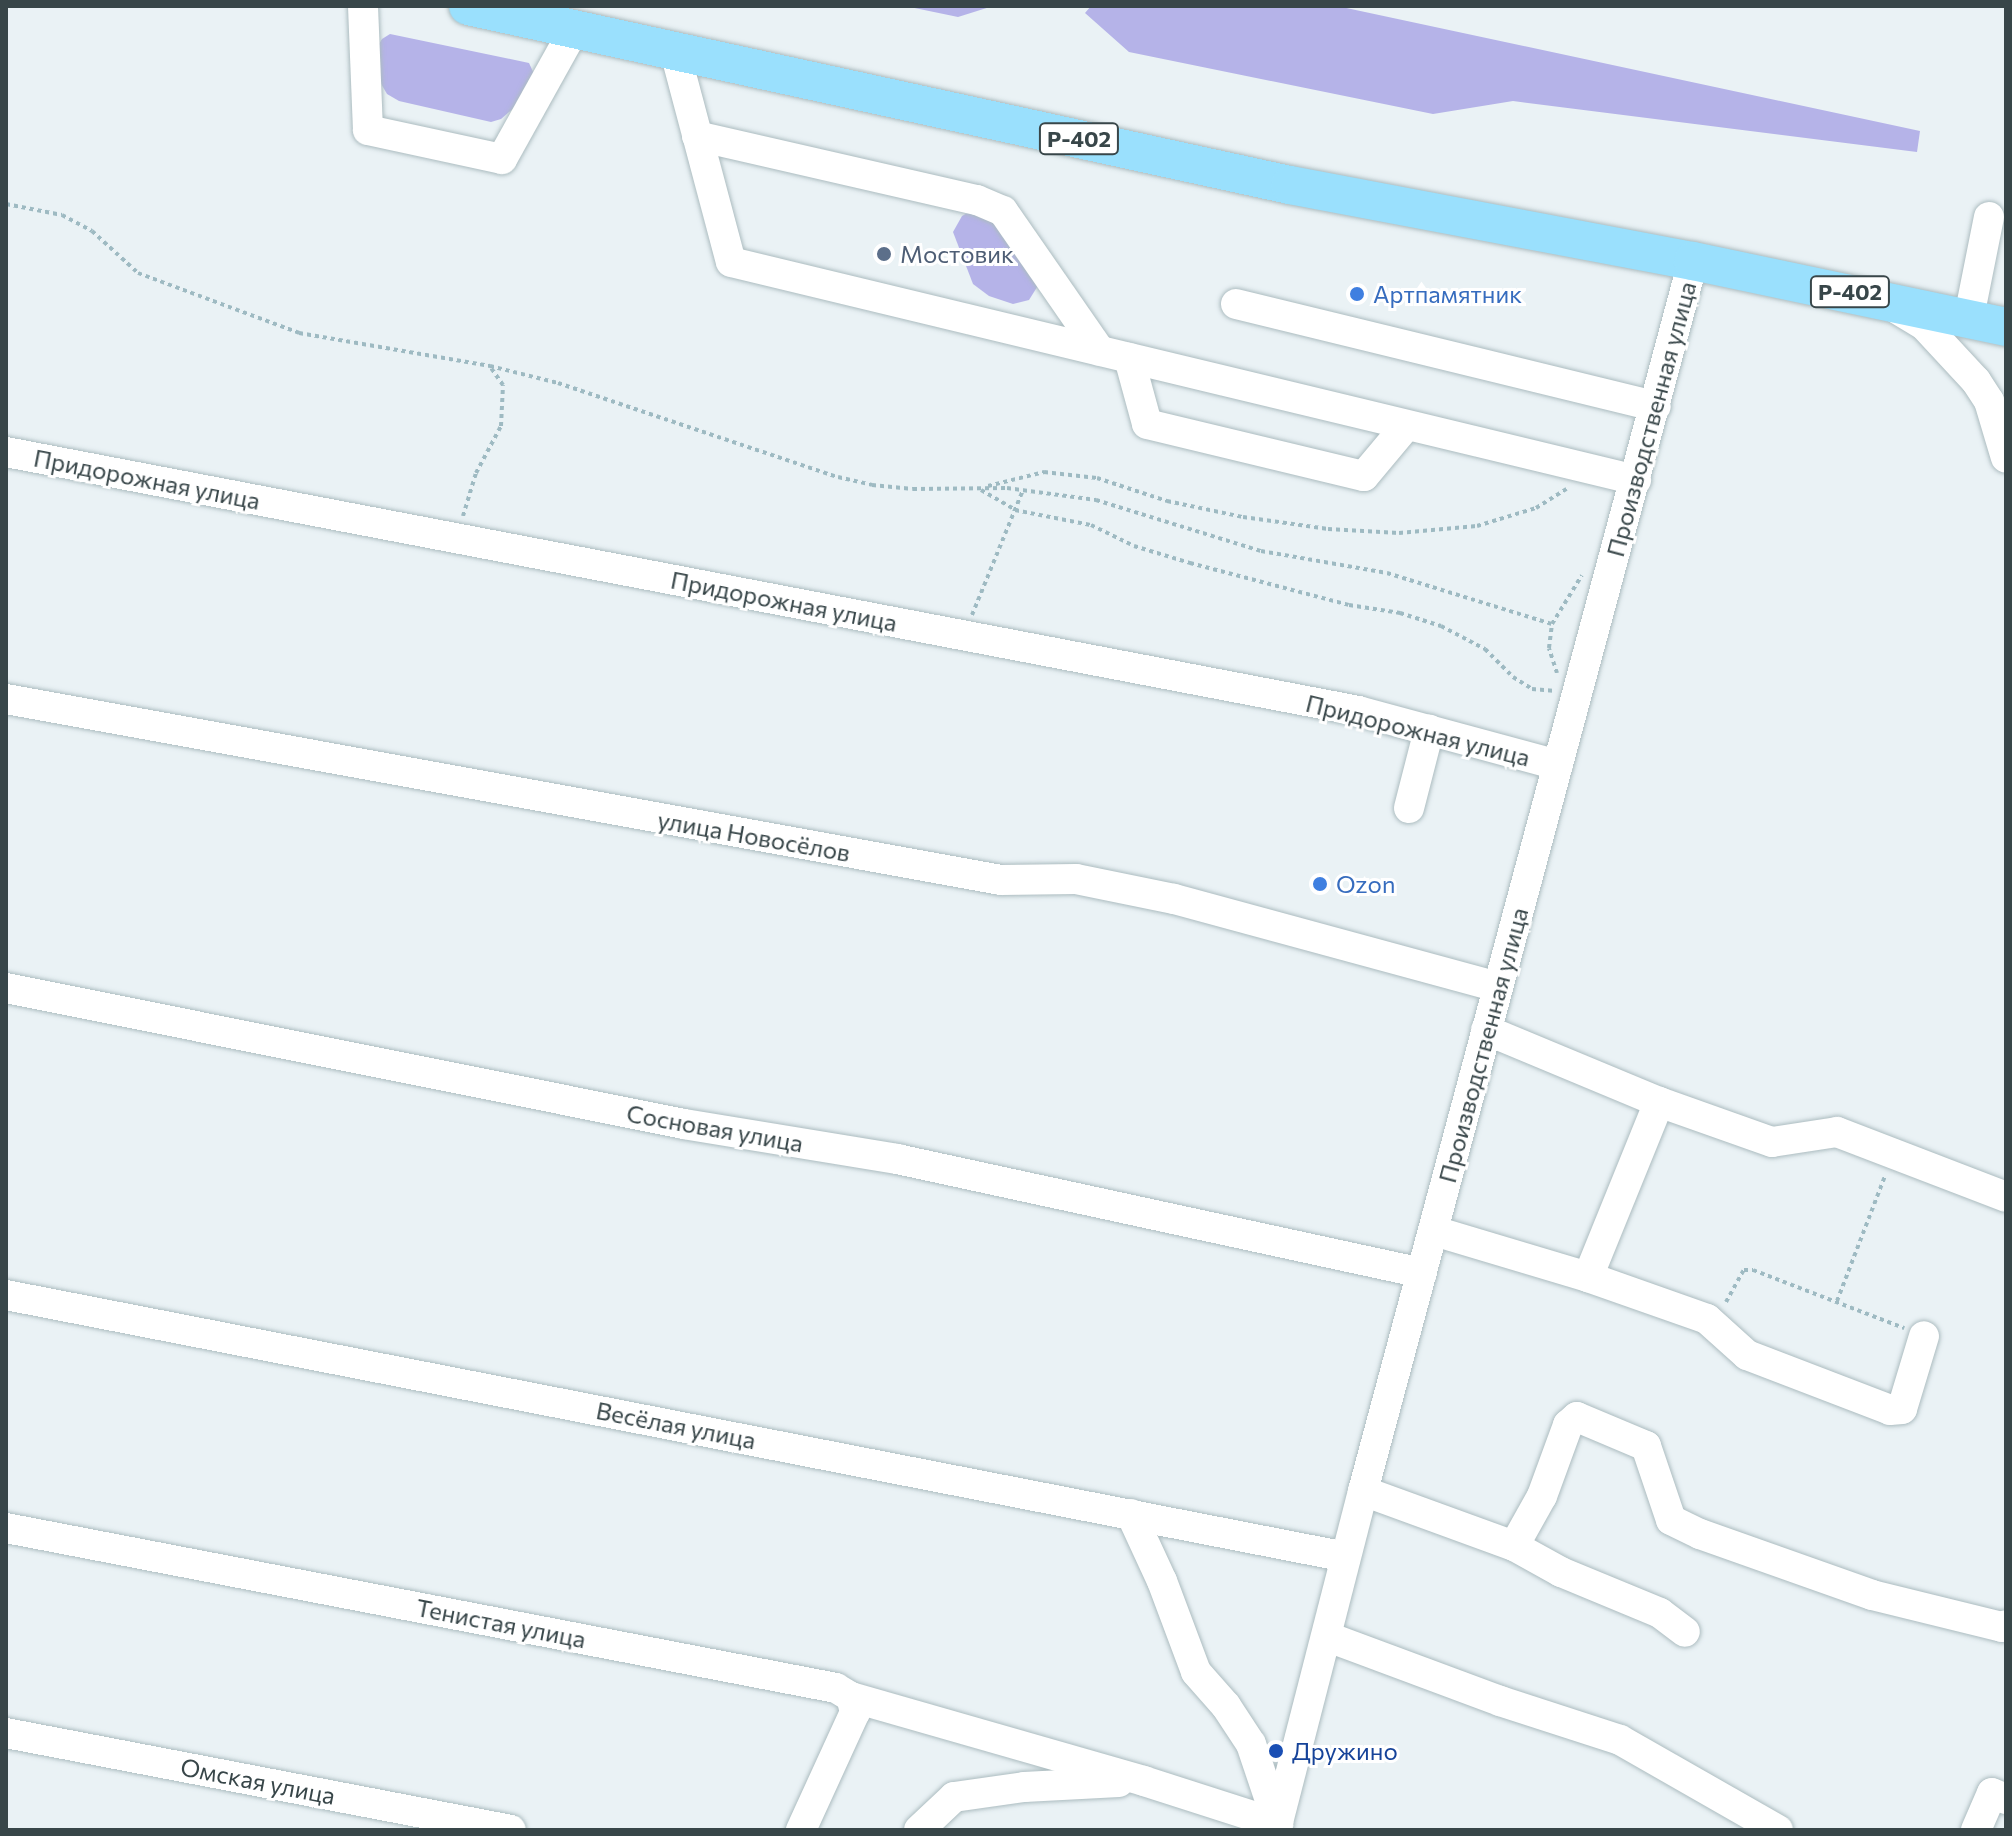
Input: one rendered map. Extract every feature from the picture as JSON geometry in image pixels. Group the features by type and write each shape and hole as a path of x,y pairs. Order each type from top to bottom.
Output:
{"main road":[{"name":"Р-402","path":"468,6 674,48 1290,185 1693,261 2006,327"}],"street":[{"path":"363,6 368,130 502,159 575,28"},
{"path":"674,48 731,262 1636,480"},
{"path":"697,136 977,200 1003,211 1114,355 1147,424 1364,476 1406,426"},
{"path":"1969,317 1989,217"},
{"name":"Производственная улица","path":"1277,1827 1363,1491 1693,261"},
{"path":"1878,298 1924,325 1976,381 1989,401 2006,458"},
{"path":"1236,304 1656,406"},
{"name":"Придорожная улица","path":"6,452 1358,711 1558,765"},
{"name":"улица Новосёлов","path":"6,699 1001,880 1076,879 1382,943 1497,987"},
{"path":"1409,808 1429,730"},
{"name":"Сосновая улица","path":"6,988 684,1124 897,1159 1422,1273"},
{"path":"1486,1030 1659,1102 1772,1142 1837,1132 2006,1197"},
{"path":"1588,1277 1659,1102"},
{"path":"1434,1231 1588,1277 1707,1319 1747,1355 1890,1410 1902,1409 1924,1336"},
{"name":"Весёлая улица","path":"6,1295 1346,1557"},
{"path":"1514,1546 1542,1496 1568,1425 1577,1417 1646,1446 1671,1520 1680,1525 1872,1595 2002,1627 2006,1625"},
{"path":"1363,1491 1514,1546 1561,1572 1660,1613 1685,1632"},
{"path":"1131,1514 1162,1581 1196,1672 1226,1706 1251,1744 1277,1827"},
{"name":"Тенистая улица","path":"6,1528 819,1684 836,1688 851,1697 1144,1781 1277,1827"},
{"path":"1328,1637 1500,1701 1620,1740 1778,1830"},
{"path":"801,1830 851,1725 855,1712 851,1697"},
{"name":"Омская улица","path":"6,1733 511,1830"},
{"path":"919,1830 954,1797 1024,1787 1144,1781"},
{"path":"1976,1830 1992,1793 2006,1799"}],"path":[{"path":"6,204 62,215 92,231 138,273 299,333 490,366 558,383 838,477 913,489 1023,490 1096,500 1261,551 1387,573 1552,624"},
{"path":"457,538 476,473 501,426 503,385 490,366"},
{"path":"978,488 1044,472 1097,478 1167,501 1243,517 1328,529 1399,533 1477,526 1536,508 1595,470"},
{"path":"978,488 1015,510 1091,525 1134,546 1190,563 1349,605 1400,613 1441,626 1485,649 1532,689 1555,692"},
{"path":"963,635 1023,490"},
{"path":"1837,1301 1895,1152"},
{"path":"1713,1325 1744,1270 1753,1270 1924,1336"}],"shaded area":[{"path":"905,6 993,6 958,17"},
{"path":"1091,6 1337,6 1920,131 1917,152 1513,101 1433,114 1129,52 1085,13"},
{"path":"390,34 529,63 535,76 515,107 501,119 491,122 399,101 387,94 380,82 376,49 382,39"},
{"path":"969,212 989,214 1039,284 1029,300 1013,304 989,296 973,284 953,232 962,216"}],"place":[{"name":"Мостовик","path":"884,254"},
{"name":"Артпамятник","path":"1357,294"},
{"name":"Ozon","path":"1320,884"},
{"name":"Дружино","path":"1276,1751"}]}
